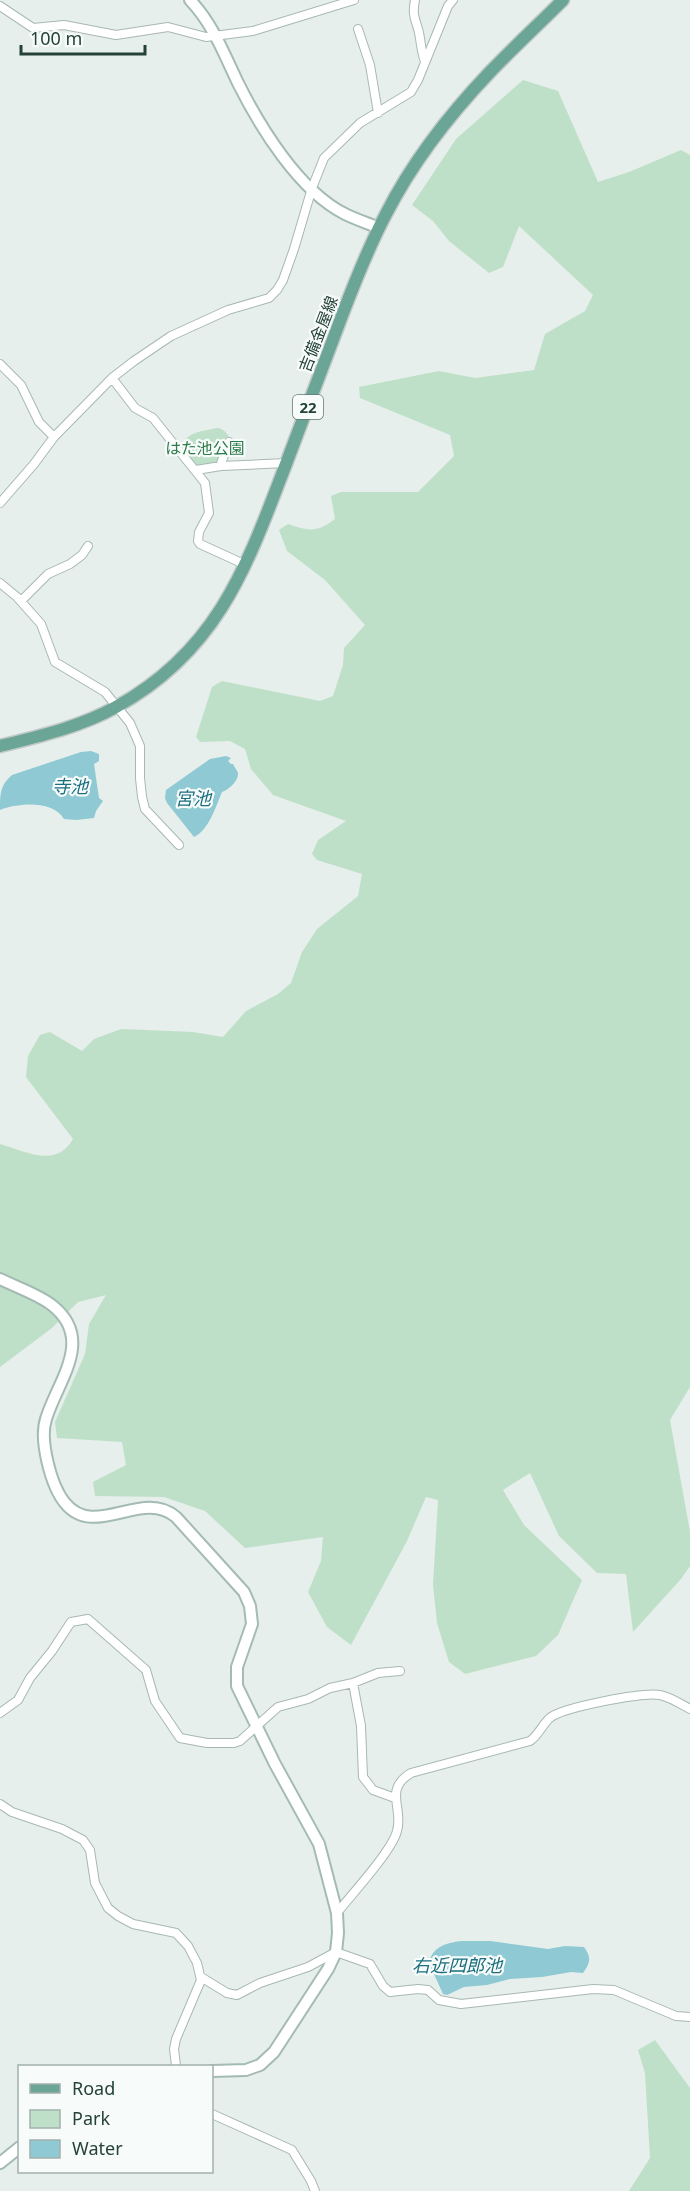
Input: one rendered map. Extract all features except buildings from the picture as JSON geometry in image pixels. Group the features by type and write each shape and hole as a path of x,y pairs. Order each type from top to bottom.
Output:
{"main road":[{"name":"吉備金屋線","path":"0,746 72,726 116,707 159,678 196,643 227,601 246,565 358,274 379,228 419,158 448,119 492,70 564,0"}],"street":[{"path":"190,0 217,36 261,126 282,156 312,188 344,214 379,228"},
{"path":"0,6 33,28 64,25 116,36 168,27 206,37 253,31 354,0"},
{"path":"415,0 413,18 420,35 420,48 425,62"},
{"path":"0,503 54,437 112,378 134,361 171,336 228,310 268,298 277,290 294,249 312,188 324,158 360,123 411,92 448,6 453,0"},
{"path":"358,29 370,65 378,113"},
{"path":"0,364 21,385 39,422 54,437"},
{"path":"112,378 135,408 153,418 205,483 209,513 199,532 198,541 214,552 246,565"},
{"path":"220,466 229,442"},
{"path":"196,470 220,466 286,463"},
{"path":"21,601 48,574 70,564 82,555 88,546"},
{"path":"0,583 21,601 41,624 55,662 105,692 130,723 138,736 141,755 140,778 145,809 179,845"},
{"path":"0,1279 53,1305 69,1327 72,1339 70,1363 46,1418 43,1432 48,1462 65,1503 77,1513 99,1517 139,1507 164,1508 176,1517 244,1592 250,1606 252,1624 237,1667 236,1678 241,1697 319,1844 337,1913 336,1952 328,1969 274,2052 260,2064 246,2070 213,2071"},
{"path":"0,1713 18,1700 30,1678 52,1651 71,1622 88,1619 146,1670 155,1701 180,1738 207,1743 240,1741 255,1725 278,1707 308,1699 330,1688 353,1683 378,1673 400,1671"},
{"path":"353,1683 361,1726 363,1777 373,1790 395,1798"},
{"path":"337,1913 396,1836 398,1816 395,1798 404,1778 411,1773 530,1741 537,1736 549,1719 561,1712 640,1696 660,1695 690,1709"},
{"path":"0,1804 21,1816 62,1829 83,1840 90,1850 95,1883 108,1908 133,1924 176,1933 194,1954 201,1977 176,2039 174,2049 176,2065"},
{"path":"201,1977 227,1993 237,1995 260,1983 308,1967 336,1952 370,1964 383,1986 390,1992 428,1990 439,2000 449,2003 461,2004 593,1989 614,1990 676,2016 690,2017"},
{"path":"213,2114 292,2150 315,2191"},
{"path":"0,2163 18,2149"}],"green space":[{"path":"523,80 558,91 598,182 629,172 681,150 690,155 690,1387 670,1420 690,1532 690,1566 633,1632 626,1574 597,1573 559,1536 530,1473 503,1490 524,1525 582,1580 558,1635 536,1656 465,1674 449,1662 437,1623 433,1585 438,1500 426,1497 407,1541 351,1645 327,1627 308,1592 321,1561 323,1537 245,1548 205,1511 164,1497 95,1496 93,1482 126,1465 122,1442 57,1438 55,1422 85,1354 89,1324 106,1295 78,1302 52,1328 0,1367 0,1144 49,1156 66,1148 73,1139 26,1077 28,1056 40,1035 50,1032 82,1051 94,1039 121,1029 193,1032 223,1037 246,1011 278,994 291,983 302,952 317,929 358,896 362,874 317,860 312,854 318,840 346,821 273,795 251,769 245,749 230,741 200,742 196,737 212,687 222,681 320,701 333,696 343,665 344,648 365,625 325,580 287,551 279,530 288,524 318,529 329,524 335,519 331,496 341,492 418,492 454,456 450,435 360,398 359,387 439,371 475,378 534,370 545,334 585,311 593,295 519,226 503,267 489,273 449,241 433,221 412,205 456,139"},
{"name":"はた池公園","path":"216,428 223,430 232,440 224,463 197,466 183,450 186,439 194,433"},
{"path":"655,2040 690,2088 690,2191 629,2191 650,2158 645,2073 638,2050"}],"water":[{"name":"寺池","path":"91,751 99,754 99,761 94,764 99,798 103,801 94,818 64,819 52,809 35,805 0,810 2,791 12,775 81,752"},
{"name":"宮池","path":"226,756 231,758 228,761 238,772 237,779 222,792 208,823 194,837 167,803 166,790 210,759"},
{"name":"右近四郎池","path":"461,1941 490,1941 548,1949 565,1946 584,1947 589,1960 583,1973 571,1972 510,1979 487,1985 464,1987 447,1995 443,1994 429,1963 433,1953 440,1947"}]}
